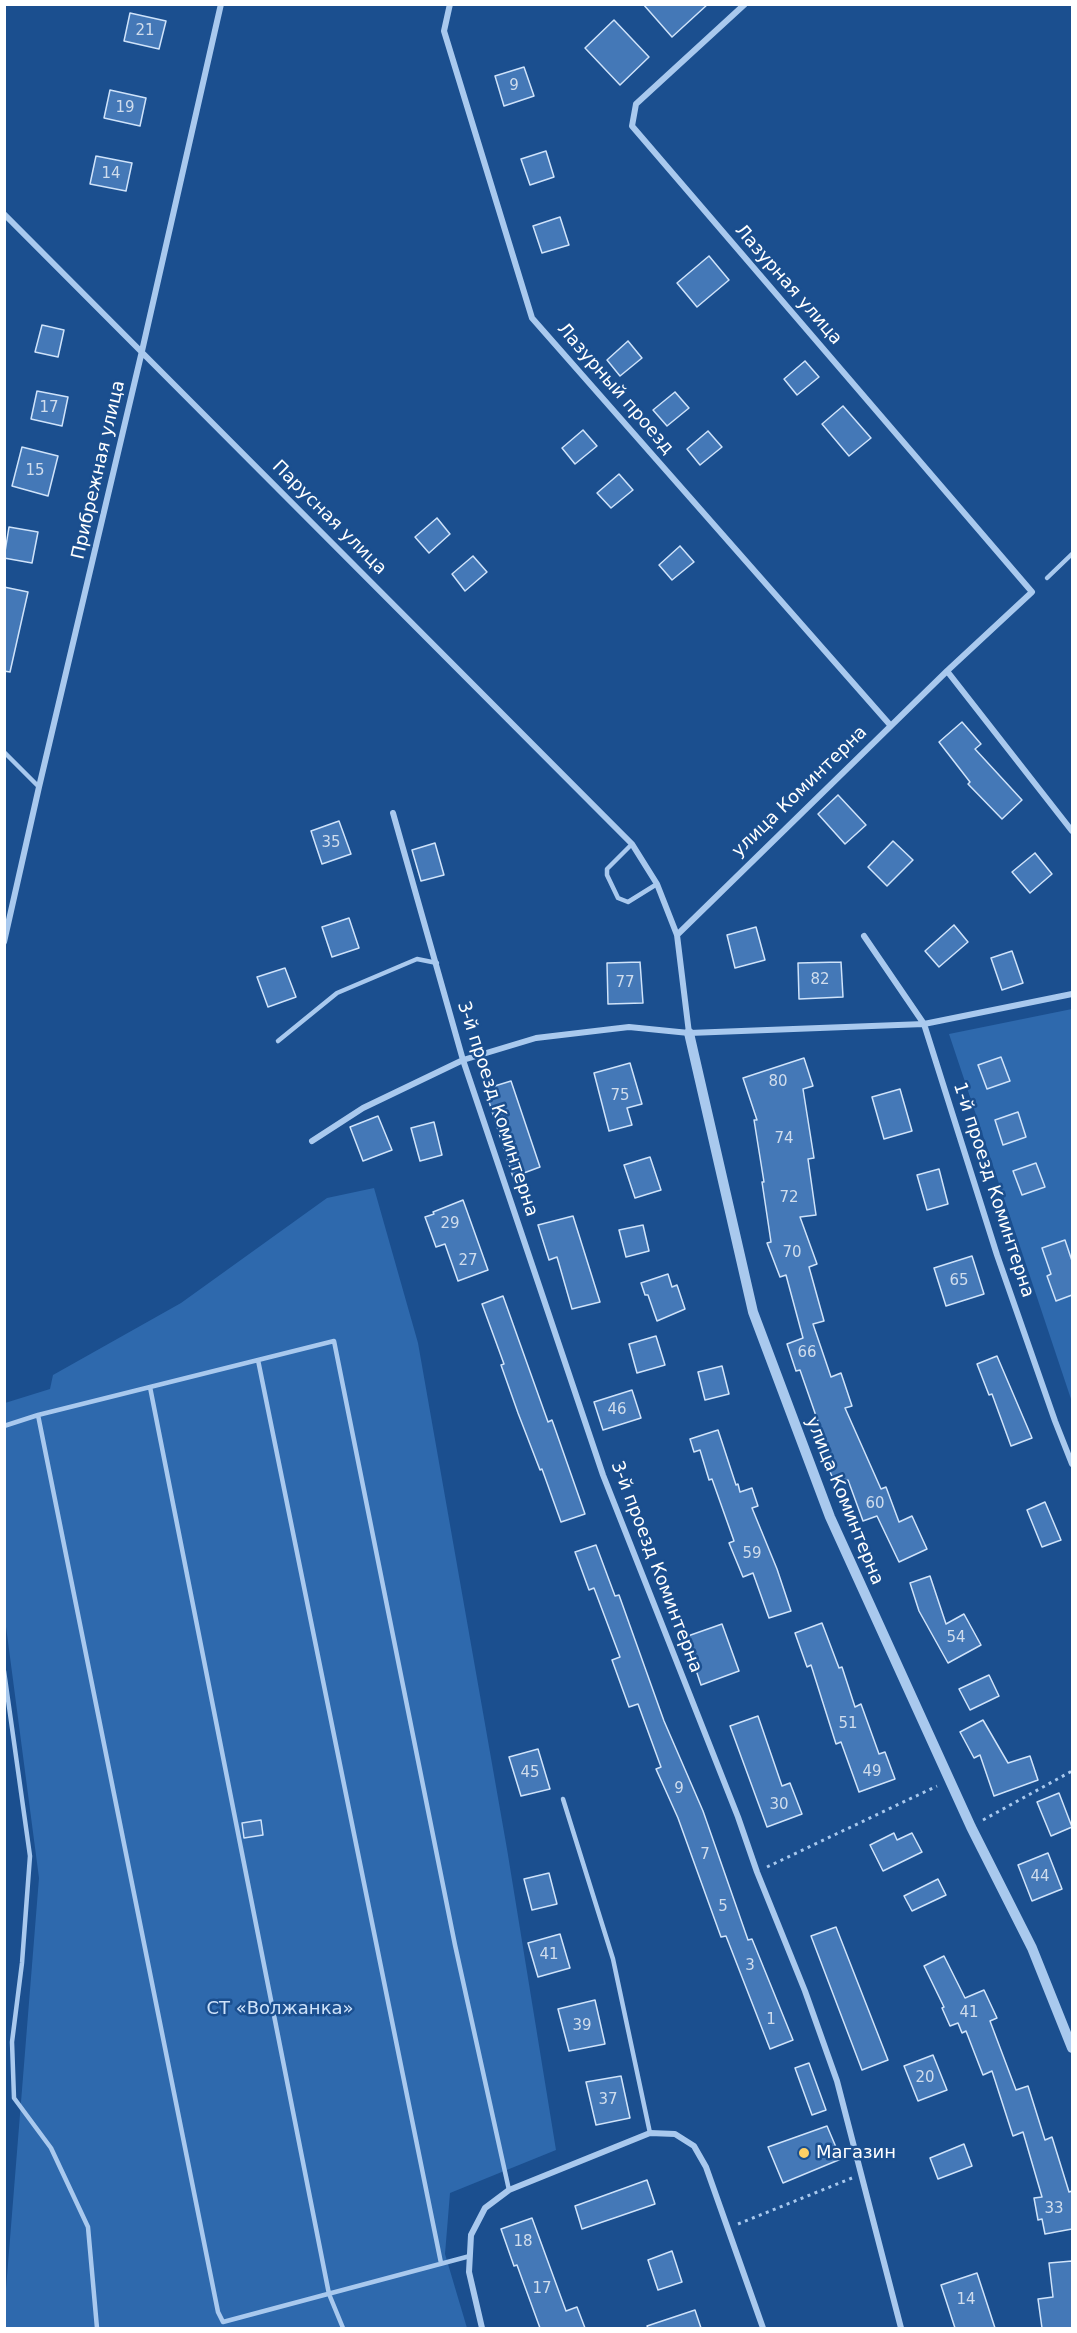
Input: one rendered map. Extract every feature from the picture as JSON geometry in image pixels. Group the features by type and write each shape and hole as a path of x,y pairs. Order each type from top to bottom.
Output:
{"street":[{"name":"Прибрежная улица","path":"4,942 221,4"},
{"name":"Лазурный проезд","path":"450,4 444,31 532,318 891,726"},
{"name":"Лазурная улица","path":"745,4 636,104 632,126 1032,592"},
{"name":"Парусная улица","path":"4,214 632,844"},
{"name":"улица Коминтерна","path":"676,935 947,671 1032,592"},
{"path":"947,671 1072,831"},
{"name":"3-й проезд Коминтерна","path":"393,813 463,1060 603,1475 805,1990 833,2070 901,2328"},
{"name":"улица Коминтерна","path":"632,844 657,884 676,935 689,1033 753,1312 830,1517 971,1827 1032,1948 1072,2048"},
{"name":"1-й проезд Коминтерна","path":"864,936 924,1024 997,1255 1072,1464"},
{"path":"312,1142 363,1108 463,1060 536,1038 629,1027 689,1033 924,1024 1072,994"},
{"path":"482,2328 469,2272 471,2235 485,2208 509,2190 650,2133 675,2134 694,2146 706,2167 763,2328"}],"lane":[{"path":"1047,578 1072,554"},
{"path":"4,752 39,787"},
{"path":"632,844 607,869 607,875 618,898 627,902 657,884"},
{"path":"278,1041 337,993 417,959 437,963"},
{"path":"4,1426 38,1415 334,1341 455,1945 509,2190"},
{"path":"258,1360 441,2264"},
{"path":"150,1387 329,2294 343,2328"},
{"path":"38,1415 213,2289 218,2312 224,2325 470,2256"},
{"path":"4,1671 30,1856 22,1963 12,2042 14,2098 51,2148 88,2227 97,2328"},
{"path":"563,1799 613,1959 650,2133"}],"path":[{"path":"971,1827 1072,1772"},
{"path":"757,1872 950,1779"},
{"path":"728,2228 862,2174"}],"green space":[{"path":"1072,1009 1072,1402 949,1034"},
{"name":"СТ «Волжанка»","path":"374,1188 418,1343 507,1849 556,2150 450,2193 445,2254 467,2328 5,2328 5,2301 39,1878 5,1619 5,1403 50,1389 53,1375 181,1303 327,1198"}],"building":[{"path":"643,4 708,4 672,37"},
{"path":"130,13 166,21 159,49 124,41"},
{"path":"614,20 649,57 620,85 585,48"},
{"path":"524,67 534,96 504,106 495,76"},
{"path":"110,90 146,98 140,126 104,118"},
{"path":"546,151 554,177 530,185 521,159"},
{"path":"96,156 132,163 126,191 90,184"},
{"path":"560,217 569,245 542,253 533,226"},
{"path":"709,256 729,280 697,307 677,283"},
{"path":"42,325 64,330 58,357 35,352"},
{"path":"628,341 642,358 620,376 607,360"},
{"path":"805,361 819,377 797,395 784,379"},
{"path":"37,391 68,397 62,426 31,419"},
{"path":"675,392 689,408 667,426 653,410"},
{"path":"843,406 871,438 849,456 822,424"},
{"path":"583,430 597,446 575,464 562,448"},
{"path":"708,431 722,447 700,465 687,449"},
{"path":"22,447 58,456 48,496 12,486"},
{"path":"619,474 633,490 611,508 597,493"},
{"path":"437,518 450,534 429,553 415,537"},
{"path":"9,527 38,532 32,563 4,558"},
{"path":"680,546 694,562 672,580 659,565"},
{"path":"473,556 487,572 465,591 452,574"},
{"path":"4,587 28,592 10,672 4,671"},
{"path":"962,722 981,744 975,749 1022,800 1002,819 968,784 970,782 939,742"},
{"path":"838,795 866,825 845,844 818,814"},
{"path":"339,821 351,854 322,864 311,831"},
{"path":"893,841 913,860 887,886 868,867"},
{"path":"435,843 444,875 421,881 412,850"},
{"path":"1035,853 1052,874 1030,893 1012,872"},
{"path":"349,918 359,948 332,957 322,927"},
{"path":"954,925 968,942 939,967 925,951"},
{"path":"756,927 765,960 735,968 727,935"},
{"path":"1012,951 1023,983 1002,990 991,958"},
{"path":"640,962 643,1003 608,1004 607,963"},
{"path":"841,962 843,997 799,999 798,963"},
{"path":"285,968 296,997 268,1007 257,977"},
{"path":"1001,1057 1010,1081 987,1089 978,1065"},
{"path":"804,1058 813,1086 803,1089 814,1158 808,1159 816,1215 800,1217 817,1264 809,1267 824,1321 813,1324 831,1377 841,1373 852,1406 845,1408 881,1489 886,1487 899,1522 912,1516 927,1549 899,1562 877,1516 863,1521 848,1480 836,1485 815,1439 823,1436 800,1370 796,1371 787,1344 803,1338 786,1275 780,1277 767,1243 771,1242 754,1120 757,1120 743,1078"},
{"path":"630,1063 642,1104 627,1108 632,1125 609,1131 594,1073"},
{"path":"511,1081 540,1167 513,1177 485,1089"},
{"path":"900,1089 912,1131 884,1139 872,1097"},
{"path":"1018,1112 1026,1137 1003,1145 995,1120"},
{"path":"378,1116 392,1150 363,1161 350,1127"},
{"path":"434,1122 442,1155 420,1161 411,1128"},
{"path":"650,1157 661,1190 635,1198 624,1165"},
{"path":"1036,1163 1045,1187 1022,1195 1013,1171"},
{"path":"939,1169 948,1204 927,1210 917,1175"},
{"path":"463,1200 488,1270 458,1281 445,1244 436,1247 425,1217"},
{"path":"573,1216 600,1302 572,1309 557,1257 549,1260 538,1225"},
{"path":"643,1225 649,1251 626,1257 619,1230"},
{"path":"1065,1240 1072,1261 1072,1295 1056,1301 1047,1276 1051,1274 1042,1248"},
{"path":"972,1256 984,1294 946,1306 934,1268"},
{"path":"668,1274 672,1287 677,1285 685,1309 657,1321 641,1283"},
{"path":"503,1296 548,1422 552,1420 585,1514 561,1522 518,1413 501,1365 504,1364 482,1304"},
{"path":"656,1336 665,1365 637,1373 629,1344"},
{"path":"997,1356 1032,1438 1011,1446 992,1394 989,1395 977,1364"},
{"path":"722,1366 729,1394 705,1400 698,1372"},
{"path":"632,1390 641,1418 603,1430 594,1402"},
{"path":"718,1430 740,1492 752,1488 758,1506 752,1508 791,1611 769,1618 753,1573 743,1577 729,1543 734,1541 712,1479 709,1480 700,1450 694,1452 690,1439"},
{"path":"1045,1502 1061,1540 1042,1547 1027,1510"},
{"path":"596,1545 615,1596 619,1595 664,1721 703,1811 748,1940 752,1939 793,2040 770,2049 726,1936 721,1937 678,1818 656,1769 661,1767 638,1704 629,1707 612,1660 620,1657 594,1588 589,1590 575,1552"},
{"path":"930,1576 946,1624 964,1614 981,1645 948,1663 919,1611 910,1583"},
{"path":"822,1623 839,1668 842,1667 855,1707 861,1704 879,1754 885,1752 895,1779 859,1792 841,1742 836,1744 811,1665 807,1667 795,1633"},
{"path":"722,1624 739,1671 701,1685 685,1637"},
{"path":"989,1675 999,1696 970,1710 959,1689"},
{"path":"758,1716 782,1786 790,1783 802,1814 767,1827 730,1726"},
{"path":"983,1720 1008,1763 1030,1756 1038,1780 994,1796 980,1755 974,1758 960,1732"},
{"path":"538,1749 550,1789 521,1796 509,1757"},
{"path":"1059,1793 1072,1827 1051,1836 1037,1802"},
{"path":"261,1820 263,1835 244,1838 242,1823"},
{"path":"894,1833 897,1840 912,1833 922,1852 883,1871 870,1845"},
{"path":"1048,1853 1062,1889 1032,1901 1018,1865"},
{"path":"549,1873 557,1904 532,1910 524,1879"},
{"path":"938,1879 946,1895 912,1911 904,1896"},
{"path":"836,1927 888,2060 862,2070 811,1936"},
{"path":"560,1934 570,1968 538,1977 528,1943"},
{"path":"944,1956 965,1998 984,1990 997,2018 990,2021 1016,2090 1028,2086 1045,2140 1052,2137 1069,2192 1072,2191 1072,2229 1045,2234 1042,2219 1038,2220 1034,2198 1042,2197 1023,2132 1013,2136 992,2071 983,2075 966,2031 962,2033 958,2023 950,2026 942,2008 944,2007 924,1966"},
{"path":"595,2000 605,2044 569,2051 558,2009"},
{"path":"933,2055 947,2090 918,2101 904,2066"},
{"path":"809,2063 826,2110 812,2115 795,2068"},
{"path":"621,2076 630,2118 596,2125 586,2082"},
{"name":"Магазин","path":"827,2126 841,2159 783,2183 768,2147"},
{"path":"964,2144 972,2166 938,2179 930,2158"},
{"path":"647,2180 655,2204 582,2229 575,2206"},
{"path":"532,2218 566,2311 577,2307 585,2328 540,2328 501,2229"},
{"path":"672,2251 682,2282 658,2290 648,2260"},
{"path":"1072,2261 1072,2328 1042,2328 1038,2299 1053,2297 1049,2263"},
{"path":"977,2273 995,2328 955,2328 941,2285"},
{"path":"695,2310 701,2328 648,2328 647,2326"}],"place":[{"name":"Магазин","path":"804,2153"}]}
